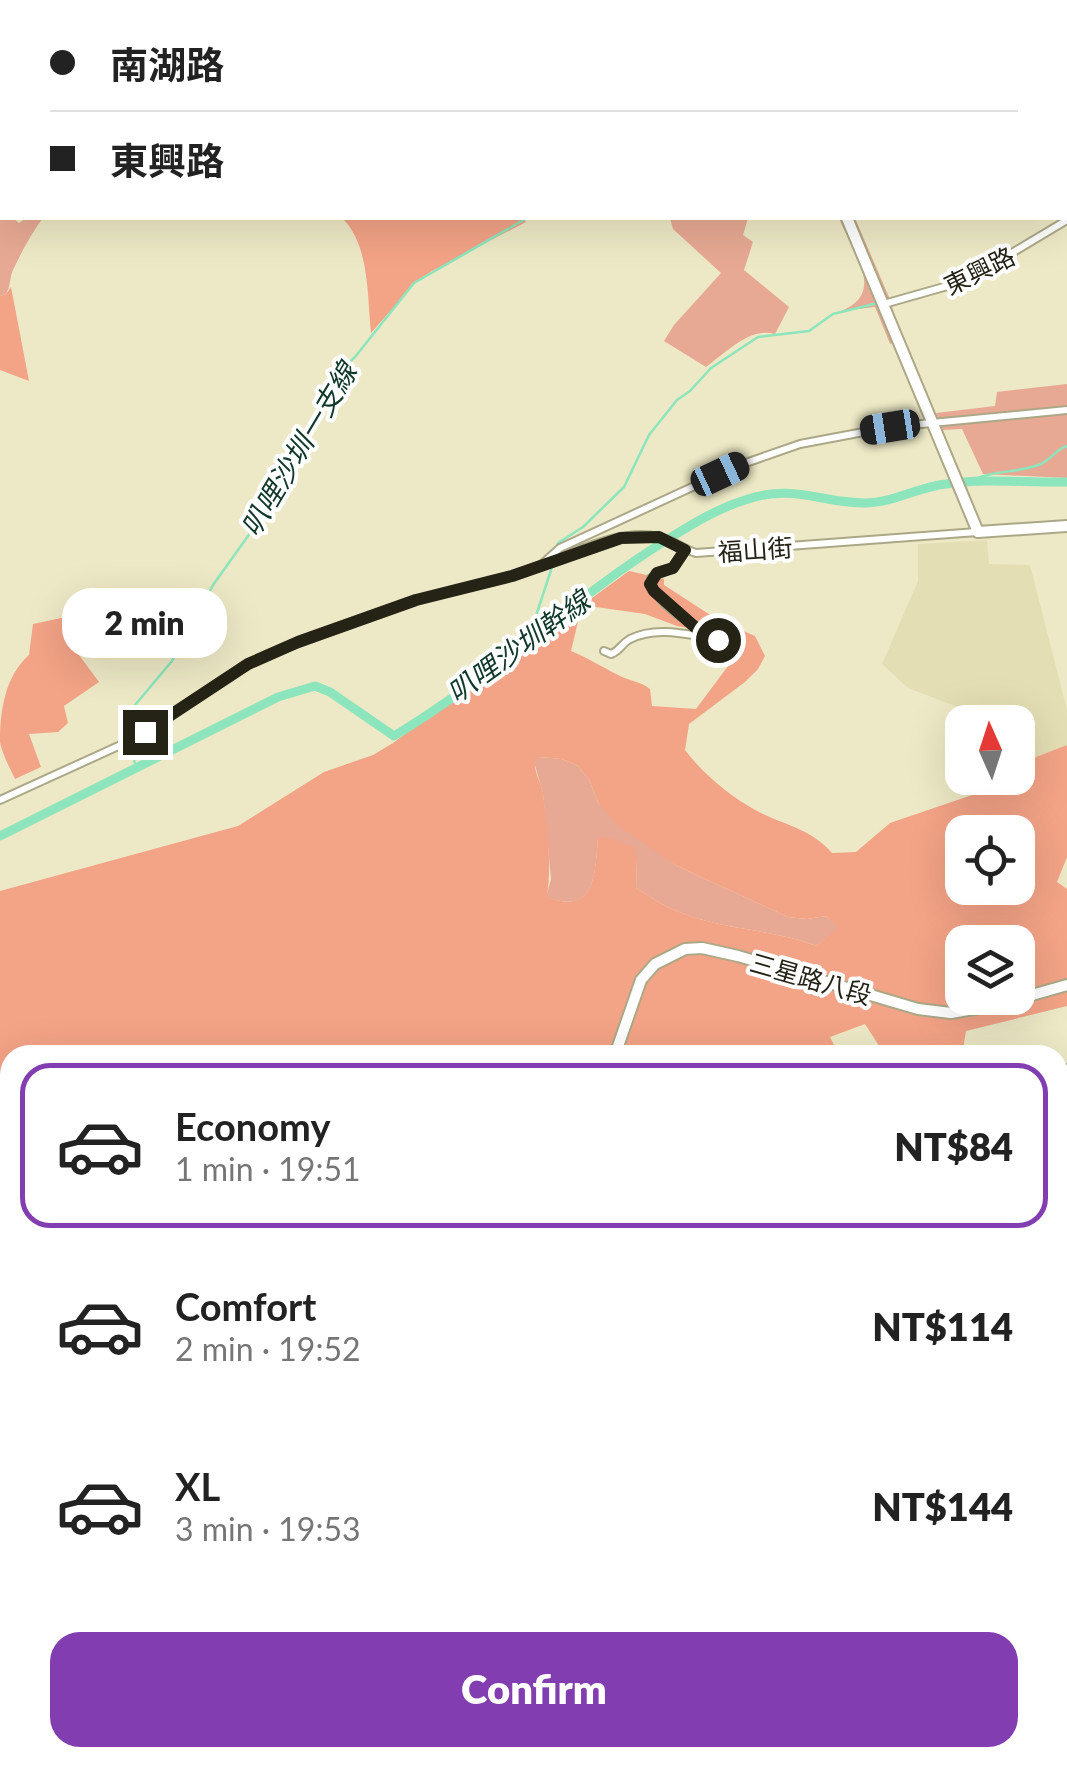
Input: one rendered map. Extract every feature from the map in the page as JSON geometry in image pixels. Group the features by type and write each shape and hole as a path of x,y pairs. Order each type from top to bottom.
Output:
{"main road":[{"path":"848,220 978,532"},
{"name":"福山街","path":"978,532 1067,526"},
{"name":"三星路八段","path":"618,1045 641,980 655,964 684,949 702,948 738,956 918,1009 952,1013 1067,984"}],"street":[{"name":"東興路","path":"884,304 965,282 1067,220"},
{"path":"0,800 136,738 266,655 416,600 512,576 541,564 560,548 762,456 828,437 890,427 1067,410"},
{"name":"福山街","path":"541,564 621,538 659,537 696,553 978,532"},
{"path":"685,550 673,568 657,573 650,584 696,628 718,640"},
{"path":"604,651 618,652 630,639 646,634 672,632 731,644"}],"shaded area":[{"path":"0,220 42,220 16,263 6,294 0,296"},
{"path":"344,220 526,222 415,283 371,333 362,256"},
{"path":"671,220 747,220 743,235 753,242 744,270 789,307 775,334 748,337 706,367 664,341 721,273 673,229"},
{"path":"840,220 856,220 889,297 902,339 890,344 875,307 841,311 855,303 862,293 864,282"},
{"path":"11,287 29,381 0,370 0,296"},
{"path":"1067,384 1067,478 983,474 962,429 943,430 936,413 995,406 997,392"},
{"path":"987,540 989,564 1030,565 1067,710 1067,745 1035,757 1035,705 953,705 908,688 882,664 918,581 918,544"},
{"path":"629,571 664,579 664,585 718,620 755,636 765,656 745,682 689,724 685,750 737,799 806,833 832,853 856,852 890,823 972,795 1035,795 1035,757 1067,745 1067,857 1057,882 1067,889 1067,1006 1035,1014 1035,925 945,925 945,1015 1031,1015 966,1031 964,1045 879,1045 865,1024 830,1037 834,1045 0,1045 0,891 238,826 324,772 373,755 393,743 582,605","holes":["582,605 645,614 677,626 722,635 735,643 737,654 696,709 652,706 646,686 571,651","539,757 562,759 578,766 599,804 615,823 675,865 788,917 826,916 838,927 817,946 687,915 636,888 634,847 598,837 593,877 584,896 575,901 547,897 547,832 535,762"]},
{"path":"108,608 110,621 95,631 99,639 79,655 99,682 64,706 68,723 58,732 29,734 41,767 15,779 1,747 1,718 9,684 29,655 33,624"},
{"path":"539,757 562,759 578,766 599,804 675,865 788,917 826,916 839,927 817,946 687,915 636,888 637,860 598,838 596,865 584,896 575,901 546,897 551,879 543,793 534,762"}],"waterway":[{"name":"叭哩沙圳一支線","path":"127,733 126,717 172,661 213,585 278,494 309,438 335,376 414,283 524,220"},
{"path":"557,548 558,543 583,527 624,487 649,435 677,400 711,368 758,337 809,331 833,314 878,303"},
{"path":"968,483 1041,464 1067,446"},
{"name":"叭哩沙圳幹線","path":"0,836 278,697 315,686 394,736 463,690 630,564 704,518 745,500 793,493 865,503 961,482 1067,482"},
{"path":"528,640 554,561"},
{"name":"叭哩沙圳一支線","path":"131,749 136,767"}],"route":[{"path":"145,732 248,664 298,642 416,600 512,576 635,535 659,537 685,550 673,568 657,573 650,584 696,628 718,640"}]}
